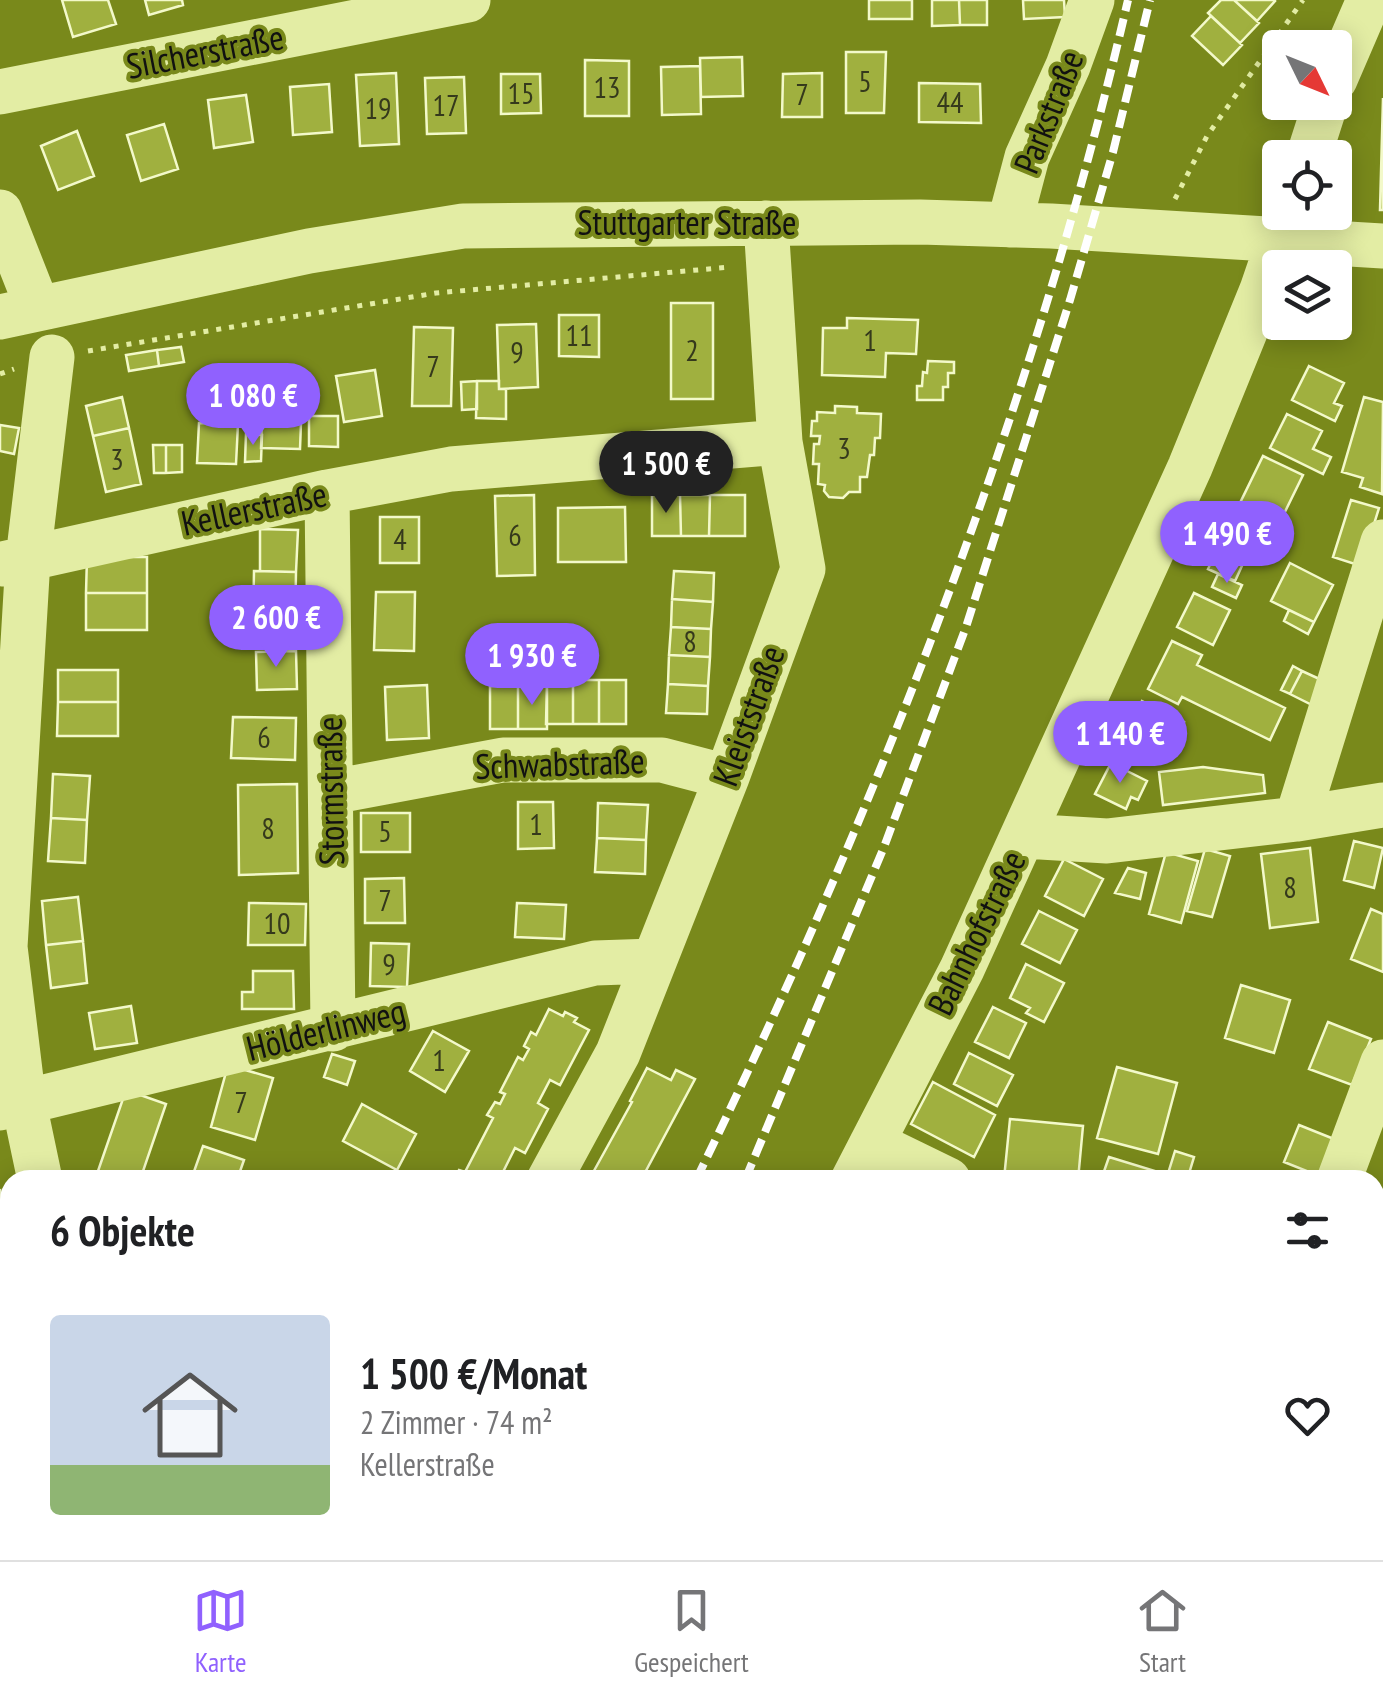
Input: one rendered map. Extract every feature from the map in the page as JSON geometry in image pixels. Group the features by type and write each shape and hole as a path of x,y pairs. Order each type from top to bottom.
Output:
{"street":[{"name":"Silcherstraße","path":"0,92 468,0"},
{"name":"Parkstraße","path":"1009,225 1027,157 1068,66 1092,0"},
{"path":"1352,40 1369,0"},
{"path":"0,212 19,312"},
{"name":"Stuttgarter Straße","path":"19,312 309,250 463,226 767,243 1009,225 1158,232 1262,227"},
{"name":"Bahnhofstraße","path":"862,1161 962,969 1024,836 1190,467 1283,230"},
{"name":"Stuttgarter Straße","path":"1304,230 1383,246"},
{"name":"Kleiststraße","path":"553,1170 618,1052 728,777 803,570 780,442 767,243"},
{"path":"36,1170 12,1106 3,948 14,562 52,358"},
{"name":"Kellerstraße","path":"14,562 327,492 451,469 780,442"},
{"name":"Stormstraße","path":"327,492 332,1029"},
{"path":"1297,818 1383,542"},
{"name":"Schwabstraße","path":"332,792 504,760 662,760 728,777"},
{"path":"1024,836 1107,842 1383,804"},
{"name":"Hölderlinweg","path":"12,1106 595,964 654,960"},
{"path":"1342,1170 1383,1062"},
{"path":"862,1161 903,1170"}],"path":[{"path":"1158,232 1207,136 1304,0"},
{"path":"0,374 52,358 436,293 767,243"}],"building":[{"path":"62,0 108,0 116,24 73,37"},
{"path":"145,0 182,0 183,5 149,15"},
{"path":"869,0 912,0 912,19 869,19"},
{"path":"932,0 959,0 960,25 932,26"},
{"path":"959,0 987,0 987,25 960,25"},
{"path":"1023,0 1064,0 1065,17 1024,19"},
{"path":"1221,0 1234,0 1259,23 1240,43 1208,13"},
{"path":"1234,0 1274,0 1275,1 1257,21"},
{"path":"1211,16 1242,45 1223,65 1192,36"},
{"path":"846,52 886,52 884,113 846,113"},
{"path":"742,57 743,96 701,97 700,58"},
{"path":"585,60 629,61 629,116 585,116"},
{"path":"700,66 701,114 662,115 661,67"},
{"path":"396,73 399,144 360,146 356,75"},
{"path":"822,73 822,117 782,117 783,74"},
{"path":"501,74 540,74 541,113 501,114"},
{"path":"464,77 466,133 427,134 425,78"},
{"path":"919,83 980,84 981,123 919,122"},
{"path":"329,84 332,132 293,135 290,87"},
{"path":"246,95 253,142 214,148 208,100"},
{"path":"1383,98 1383,210 1380,210"},
{"path":"164,124 178,169 141,181 127,135"},
{"path":"77,131 94,176 58,190 41,146"},
{"path":"671,303 713,303 713,399 671,399"},
{"path":"559,315 599,315 599,357 559,356"},
{"path":"847,318 918,320 916,354 886,353 885,377 822,375 823,328 847,328"},
{"path":"536,324 538,387 499,389 497,325"},
{"path":"414,327 453,328 451,406 412,406"},
{"path":"181,347 184,362 159,366 157,350"},
{"path":"157,350 159,366 129,371 126,355"},
{"path":"928,361 954,362 954,373 948,373 948,387 943,387 943,400 917,400 917,386 922,386"},
{"path":"1309,366 1344,383 1334,403 1342,406 1335,421 1292,400"},
{"path":"375,370 382,416 344,422 336,376"},
{"path":"477,381 499,381 499,389 506,389 506,419 476,418"},
{"path":"477,381 477,409 462,410 461,382"},
{"path":"263,395 302,396 300,449 261,448"},
{"path":"122,397 129,428 93,436 86,406"},
{"path":"1364,397 1383,402 1382,494 1360,487 1363,478 1342,472"},
{"path":"835,406 857,407 857,413 881,414 880,438 875,438 867,477 860,477 860,492 849,492 843,498 829,497 825,485 818,484 819,464 813,464 814,444 819,444 820,436 811,436 812,421 817,421 817,412 835,413"},
{"path":"1287,414 1322,431 1313,449 1331,457 1323,474 1270,448"},
{"path":"309,416 338,416 338,447 309,446"},
{"path":"199,423 238,424 236,464 197,463"},
{"path":"0,425 19,428 14,454 0,451"},
{"path":"129,428 141,484 106,492 93,436"},
{"path":"246,434 262,435 261,461 245,462"},
{"path":"153,445 166,445 166,473 154,473"},
{"path":"166,445 182,445 182,472 166,473"},
{"path":"1263,456 1303,475 1279,524 1239,505"},
{"path":"534,495 535,575 497,576 495,496"},
{"path":"652,495 680,495 681,536 652,536"},
{"path":"680,495 710,495 709,536 681,536"},
{"path":"710,495 745,495 745,536 709,536"},
{"path":"1351,500 1379,508 1361,566 1333,557"},
{"path":"625,507 626,562 558,562 558,508"},
{"path":"380,517 419,517 419,563 380,563"},
{"path":"260,529 298,530 296,572 260,571"},
{"path":"1225,532 1252,544 1235,581 1208,569"},
{"path":"87,557 147,557 147,593 86,593"},
{"path":"1290,563 1333,585 1314,622 1271,601"},
{"path":"254,571 296,572 295,626 253,626"},
{"path":"674,571 714,573 713,602 672,599"},
{"path":"1218,574 1242,585 1236,598 1212,587"},
{"path":"376,592 415,592 414,651 374,650"},
{"path":"86,593 147,593 147,630 86,630"},
{"path":"1194,593 1230,610 1213,645 1177,627"},
{"path":"672,599 713,602 711,629 671,627"},
{"path":"1289,610 1314,622 1308,634 1284,621"},
{"path":"671,627 711,629 710,657 669,655"},
{"path":"1172,641 1202,655 1197,665 1285,708 1270,740 1182,697 1178,704 1148,689"},
{"path":"296,651 297,689 257,690 256,652"},
{"path":"669,655 710,657 708,686 668,684"},
{"path":"1293,666 1302,671 1290,694 1281,690"},
{"path":"58,670 118,670 118,702 58,702"},
{"path":"1302,671 1326,682 1318,708 1290,694"},
{"path":"547,680 573,680 573,724 546,724"},
{"path":"573,680 599,680 599,724 573,724"},
{"path":"599,680 626,680 626,724 599,724"},
{"path":"668,684 708,686 707,714 666,713"},
{"path":"427,685 429,738 387,740 385,687"},
{"path":"490,686 518,686 518,729 490,729"},
{"path":"518,686 547,686 547,729 518,729"},
{"path":"1142,701 1184,722 1177,737 1169,733 1160,751 1125,734"},
{"path":"58,702 118,702 118,736 57,736"},
{"path":"233,717 296,718 295,760 231,758"},
{"path":"1111,763 1147,781 1138,800 1131,797 1126,809 1095,794"},
{"path":"1203,767 1263,775 1265,793 1163,805 1159,772"},
{"path":"53,774 90,776 87,820 51,818"},
{"path":"297,784 298,873 239,875 238,785"},
{"path":"518,802 553,802 554,848 518,849"},
{"path":"598,803 648,805 646,840 597,838"},
{"path":"361,813 410,813 410,852 361,852"},
{"path":"51,818 87,820 85,863 48,861"},
{"path":"597,838 646,840 645,874 595,872"},
{"path":"1354,841 1383,848 1374,888 1344,880"},
{"path":"1310,848 1318,922 1270,928 1261,854"},
{"path":"1205,849 1230,856 1212,917 1187,911"},
{"path":"1166,852 1198,861 1181,923 1149,914"},
{"path":"1064,859 1103,879 1084,916 1045,896"},
{"path":"1128,868 1146,873 1140,899 1115,893"},
{"path":"404,878 405,923 365,923 365,879"},
{"path":"78,897 83,941 46,945 42,901"},
{"path":"249,903 306,904 305,945 248,945"},
{"path":"517,903 566,905 564,939 515,937"},
{"path":"1371,909 1383,914 1383,972 1351,959"},
{"path":"1039,911 1077,930 1060,963 1022,944"},
{"path":"83,941 87,983 51,988 46,945"},
{"path":"371,943 409,944 407,987 370,986"},
{"path":"1026,964 1064,983 1044,1022 1026,1013 1030,1008 1010,998"},
{"path":"253,971 293,971 294,1009 242,1009 242,992 253,992"},
{"path":"1241,985 1290,1000 1274,1053 1225,1038"},
{"path":"131,1006 137,1043 95,1049 89,1013"},
{"path":"993,1007 1026,1023 1009,1058 975,1042"},
{"path":"549,1009 577,1018 574,1022 589,1030 560,1085 550,1080 538,1103 548,1109 525,1153 515,1148 504,1170 466,1170 493,1118 487,1115 495,1102 500,1104 505,1094 500,1092 518,1057 523,1060 529,1049 524,1046 531,1032 536,1035"},
{"path":"1328,1022 1371,1039 1352,1085 1309,1069"},
{"path":"433,1031 469,1051 445,1092 410,1071"},
{"path":"969,1053 1013,1075 997,1106 954,1084"},
{"path":"332,1054 355,1061 347,1085 324,1077"},
{"path":"228,1065 273,1078 255,1140 211,1127"},
{"path":"1117,1067 1177,1083 1158,1154 1097,1138"},
{"path":"647,1068 671,1080 676,1070 695,1079 646,1170 594,1170 632,1102"},
{"path":"933,1082 995,1115 974,1157 911,1124"},
{"path":"126,1090 166,1104 143,1170 98,1170"},
{"path":"362,1104 416,1134 397,1170 343,1141"},
{"path":"1010,1119 1083,1126 1079,1170 1005,1170"},
{"path":"1299,1125 1334,1139 1321,1170 1304,1170 1284,1162"},
{"path":"203,1146 244,1160 240,1170 195,1170"},
{"path":"1175,1151 1194,1157 1190,1170 1169,1170"},
{"path":"1109,1157 1152,1170 1104,1170"}],"railway":[{"path":"701,1170 828,894 945,602 1046,304 1090,153 1128,0"},
{"path":"749,1170 884,847 966,627 1070,300 1113,152 1150,0"}]}
